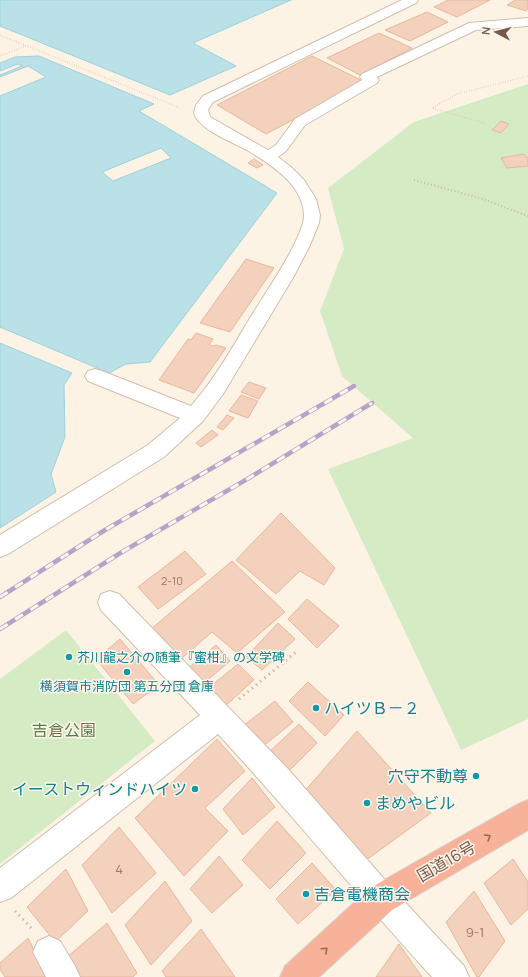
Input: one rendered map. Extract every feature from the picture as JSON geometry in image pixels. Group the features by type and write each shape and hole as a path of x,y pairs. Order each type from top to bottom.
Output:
{"highway":[{"name":"国道16号","path":"296,977 380,899 528,814"}],"street":[{"path":"0,547 156,451 174,438 196,416 221,384 302,244 310,227 312,215 300,184 288,172 268,157 205,121 200,114 200,108 208,99 412,0"},
{"path":"268,157 281,148 300,122 372,80 367,77 473,26 528,22"},
{"path":"95,376 196,416"},
{"path":"110,602 279,780 380,899 453,977"},
{"path":"1,887 219,716"}],"path":[{"path":"0,35 178,106 205,121"},
{"path":"0,56 26,46"},
{"path":"484,123 432,108 457,94 528,76"},
{"path":"414,180 483,199 528,216"},
{"path":"219,716 296,652"},
{"path":"1,887 14,910 31,928 57,964"}],"green space":[{"path":"528,84 528,719 461,750 328,469 413,438 342,376 320,311 344,249 328,188 414,122"},
{"name":"吉倉公園","path":"66,630 155,741 0,864 0,679"}],"water":[{"path":"0,0 291,0 193,43 236,66 170,95 0,26"},
{"path":"39,56 154,104 139,111 277,193 150,362 126,364 109,373 0,327 0,96 46,77 28,66 0,77 0,75 22,66 18,64 0,71 0,63 15,57","holes":["161,148 171,158 113,181 102,172"]},
{"path":"0,343 72,373 64,385 65,437 51,474 56,492 0,528"}],"building":[{"path":"448,0 490,0 457,17 434,7"},
{"path":"515,0 528,0 528,9 526,11 507,5"},
{"path":"427,12 448,22 410,41 385,30"},
{"path":"379,33 412,48 360,75 327,58"},
{"path":"312,56 365,82 266,134 217,105"},
{"path":"501,121 509,124 501,133 492,130"},
{"path":"524,154 528,158 528,166 507,168 501,158"},
{"path":"254,159 263,165 257,168 248,163"},
{"path":"246,259 274,268 230,332 200,323"},
{"path":"196,333 213,339 209,345 216,345 226,348 194,393 159,380 188,339 191,340"},
{"path":"249,382 266,388 259,399 241,392"},
{"path":"241,395 258,401 248,418 229,411"},
{"path":"227,415 234,418 223,430 217,427"},
{"path":"212,430 218,435 201,447 196,443"},
{"path":"281,513 335,568 324,585 300,571 276,594 236,560"},
{"path":"185,551 206,574 158,609 138,587"},
{"path":"232,561 285,612 237,653 212,632 181,659 151,629"},
{"path":"307,599 339,626 317,648 288,619"},
{"path":"278,623 295,639 262,670 246,657"},
{"name":"横須賀市消防団 第五分団 倉庫","path":"120,639 159,685 133,704 96,659"},
{"path":"216,645 230,661 204,683 187,669"},
{"path":"238,664 254,680 223,708 206,690"},
{"name":"ハイツＢ－２","path":"308,682 344,715 325,736 289,701"},
{"path":"275,701 293,722 261,748 243,726"},
{"path":"299,724 317,743 286,774 266,755"},
{"name":"まめやビル","path":"357,731 431,813 362,863 303,793"},
{"name":"イーストウィンドハイツ","path":"217,739 245,771 205,808 228,831 184,876 135,818"},
{"path":"252,778 275,807 243,835 223,809"},
{"path":"277,821 306,853 270,889 242,860"},
{"path":"119,827 156,873 112,913 82,865"},
{"path":"219,856 243,885 212,913 190,889"},
{"path":"513,859 528,882 528,909 511,925 484,883"},
{"name":"吉倉電機商会","path":"312,863 336,890 298,924 276,899"},
{"path":"66,869 88,911 55,942 27,907"},
{"path":"165,881 192,921 151,965 125,925"},
{"path":"474,891 505,941 479,977 477,977 446,922"},
{"path":"107,923 137,973 133,977 79,977 66,958"},
{"path":"201,929 235,977 166,977 162,971"},
{"path":"28,938 47,977 5,977 0,969 0,963"},
{"path":"399,944 422,977 376,977"}],"railway":[{"path":"0,597 105,530 354,386"},
{"path":"0,629 122,552 249,478 372,403"}],"place":[{"name":"芥川龍之介の随筆『蜜柑』の文学碑","path":"69,657"},
{"name":"横須賀市消防団 第五分団 倉庫","path":"127,672"},
{"name":"ハイツＢ－２","path":"316,708"},
{"name":"穴守不動尊","path":"476,776"},
{"name":"イーストウィンドハイツ","path":"195,789"},
{"name":"まめやビル","path":"367,803"},
{"name":"吉倉電機商会","path":"306,894"}]}
